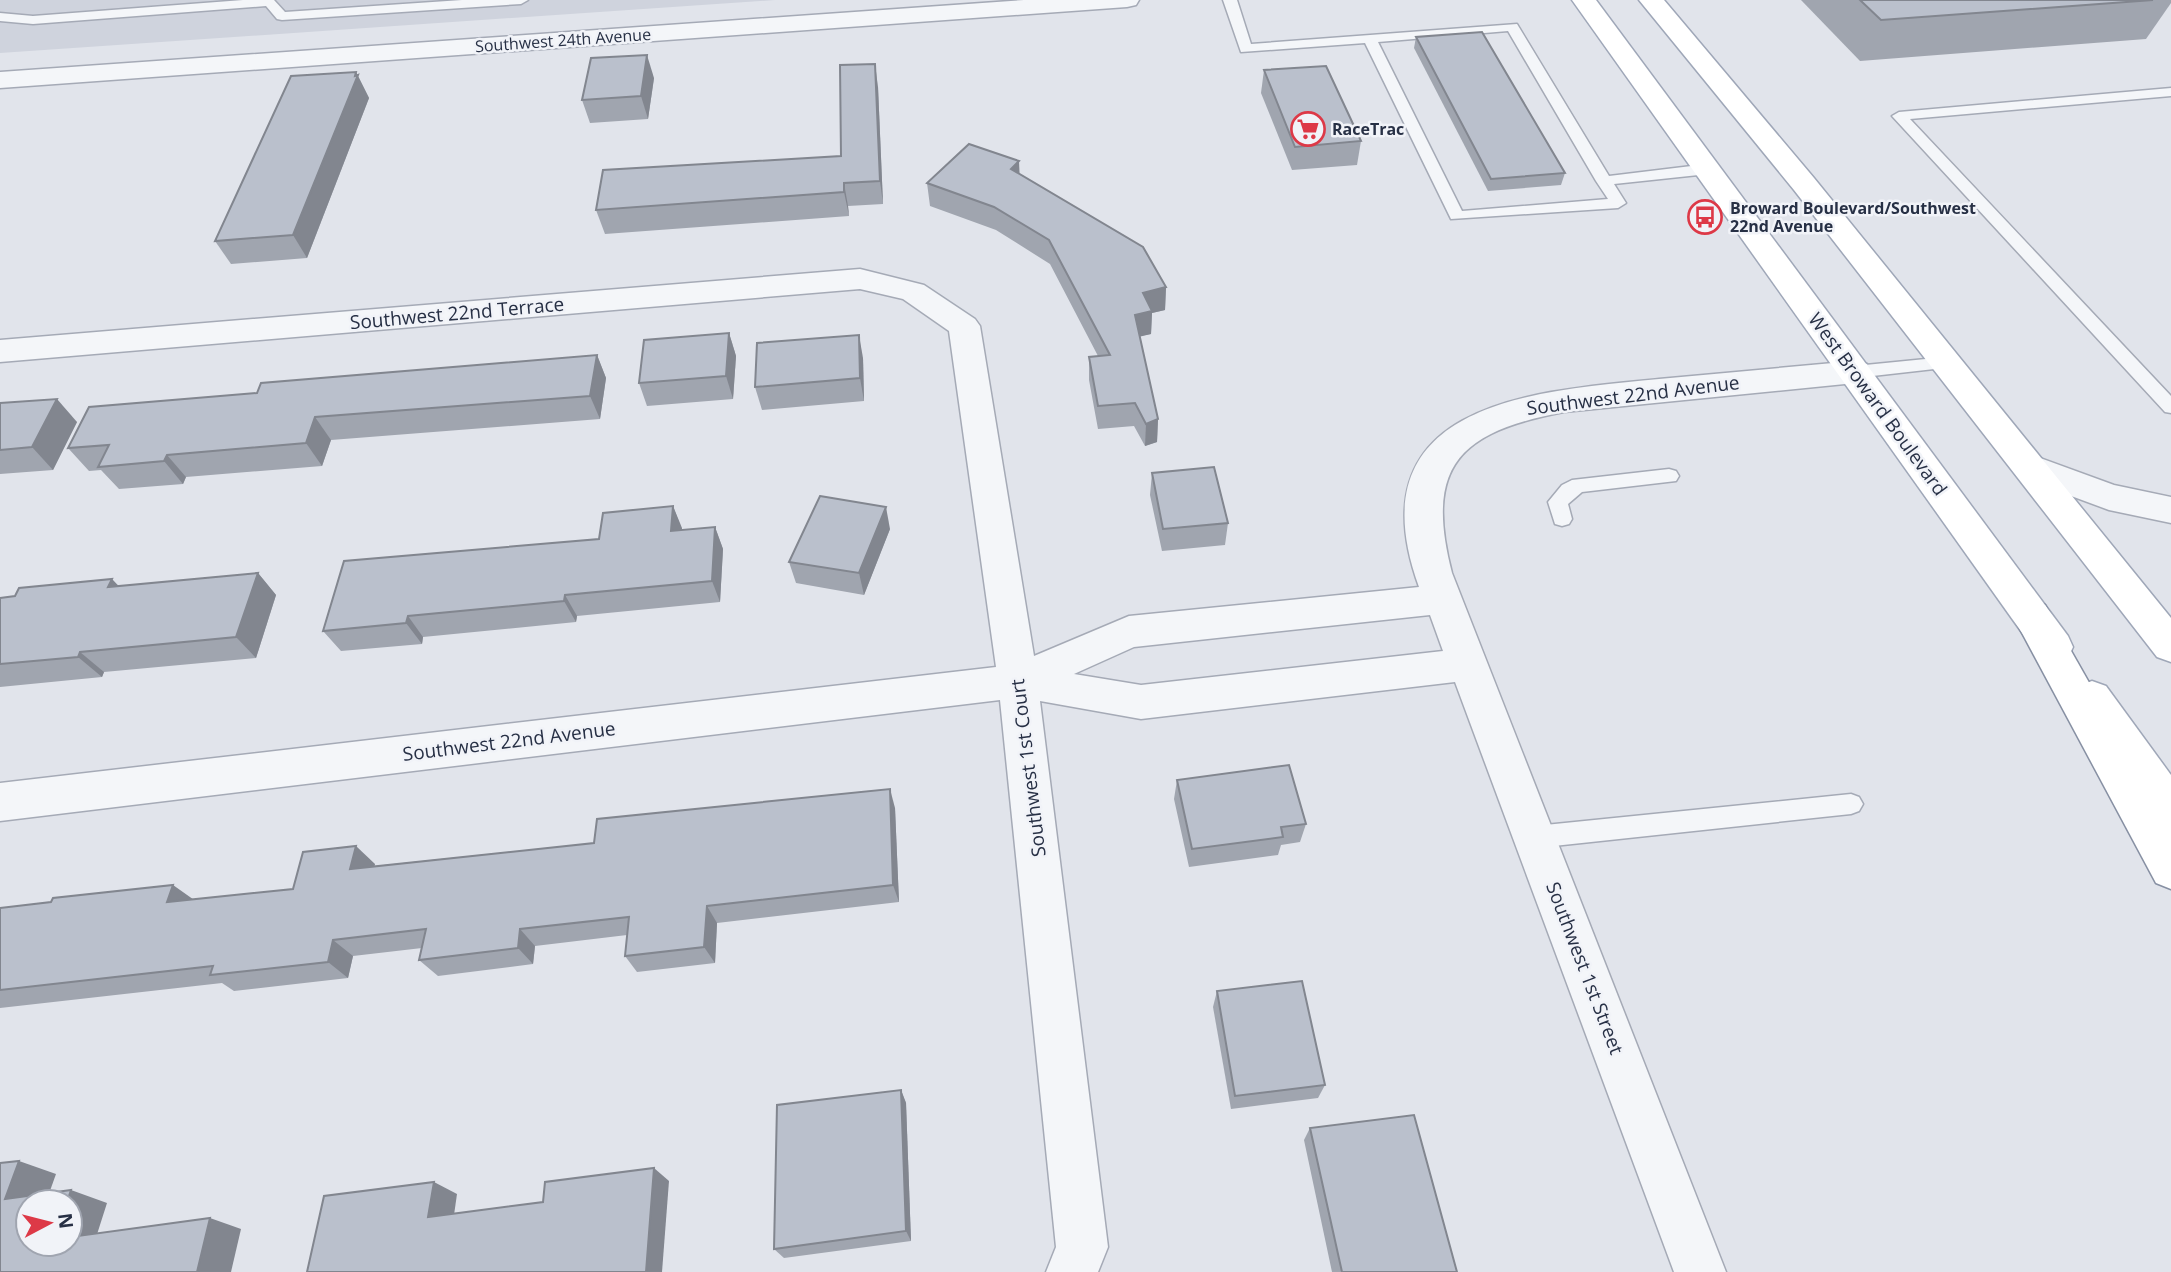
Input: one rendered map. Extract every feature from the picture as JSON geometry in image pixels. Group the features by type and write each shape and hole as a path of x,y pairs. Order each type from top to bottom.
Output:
{"main road":[{"name":"West Broward Boulevard","path":"1584,0 2171,809"},
{"path":"1651,0 1804,184 2171,646"},
{"path":"2032,616 2171,869"}],"street":[{"name":"Southwest 24th Avenue","path":"0,80 1126,0"},
{"name":"Southwest 22nd Terrace","path":"0,351 860,279 912,292"},
{"name":"Southwest 1st Court","path":"912,292 964,326 1018,681 1082,1247 1072,1272"},
{"name":"Southwest 22nd Avenue","path":"0,802 1018,681 1141,702 1469,664 1443,599 1426,545 1425,496 1429,476 1439,458 1454,443 1474,429 1518,408 1564,400 1855,372"},
{"path":"2029,467 2109,497 2171,510"},
{"name":"Southwest 22nd Avenue","path":"1018,681 1129,632 1443,599"},
{"name":"Southwest 1st Street","path":"1469,664 1700,1272"}],"lane":[{"path":"0,17 33,20 271,1 282,16 521,0"},
{"path":"1230,0 1246,49 1512,27 1618,203 1457,216 1370,40"},
{"path":"2171,92 1899,116 2171,407"},
{"path":"1604,181 1707,169"},
{"name":"Southwest 22nd Avenue","path":"1855,372 1946,363"},
{"path":"1562,519 1558,502 1569,490 1579,485 1669,476"},
{"path":"1535,837 1851,804"}],"shaded area":[{"path":"0,0 775,0 0,53"}],"building":[{"path":"1860,0 2153,0 1881,20"},
{"path":"1482,32 1565,173 1491,179 1416,37"},
{"path":"647,55 641,96 582,100 591,58"},
{"path":"875,64 880,181 844,183 844,192 596,210 603,170 841,156 840,65"},
{"path":"1326,66 1361,141 1295,147 1264,70"},
{"path":"356,72 355,76 358,75 293,235 215,241 291,76"},
{"path":"969,144 1019,161 1011,169 1143,247 1166,287 1143,293 1152,311 1135,315 1158,419 1146,424 1135,403 1098,406 1089,357 1110,355 1049,240 994,207 927,183"},
{"path":"729,333 726,376 639,383 644,340"},
{"path":"859,335 860,378 755,387 757,343"},
{"path":"597,355 590,396 315,417 306,443 167,455 164,461 98,467 109,445 68,448 89,407 257,393 261,383"},
{"path":"57,399 32,447 0,450 0,403"},
{"path":"1214,467 1228,523 1163,529 1152,473"},
{"path":"820,496 886,507 859,573 789,562"},
{"path":"673,506 671,531 715,527 712,581 565,595 564,601 408,616 406,623 323,631 344,561 599,539 603,513"},
{"path":"258,573 236,637 80,652 78,657 0,664 0,598 15,596 19,588 112,579 108,587"},
{"path":"1289,765 1306,824 1281,827 1283,837 1192,849 1177,780"},
{"path":"890,789 893,885 707,906 704,947 625,956 629,917 520,929 518,948 419,960 426,929 333,940 328,962 210,975 213,966 0,990 0,908 51,902 53,898 173,885 167,902 293,889 303,852 356,846 350,869 594,843 597,819"},
{"path":"1302,981 1325,1085 1235,1096 1217,991"},
{"path":"901,1090 906,1231 774,1249 777,1105"},
{"path":"1414,1115 1457,1272 1342,1272 1310,1128"},
{"path":"19,1161 5,1199 14,1198 14,1258 84,1258 84,1235 210,1218 197,1272 0,1272 0,1163"},
{"path":"654,1168 646,1272 307,1272 324,1196 434,1182 428,1217 543,1202 545,1182"}],"place":[{"name":"RaceTrac","path":"1308,129"},
{"name":"Broward Boulevard/Southwest 22nd Avenue","path":"1705,217"}]}
